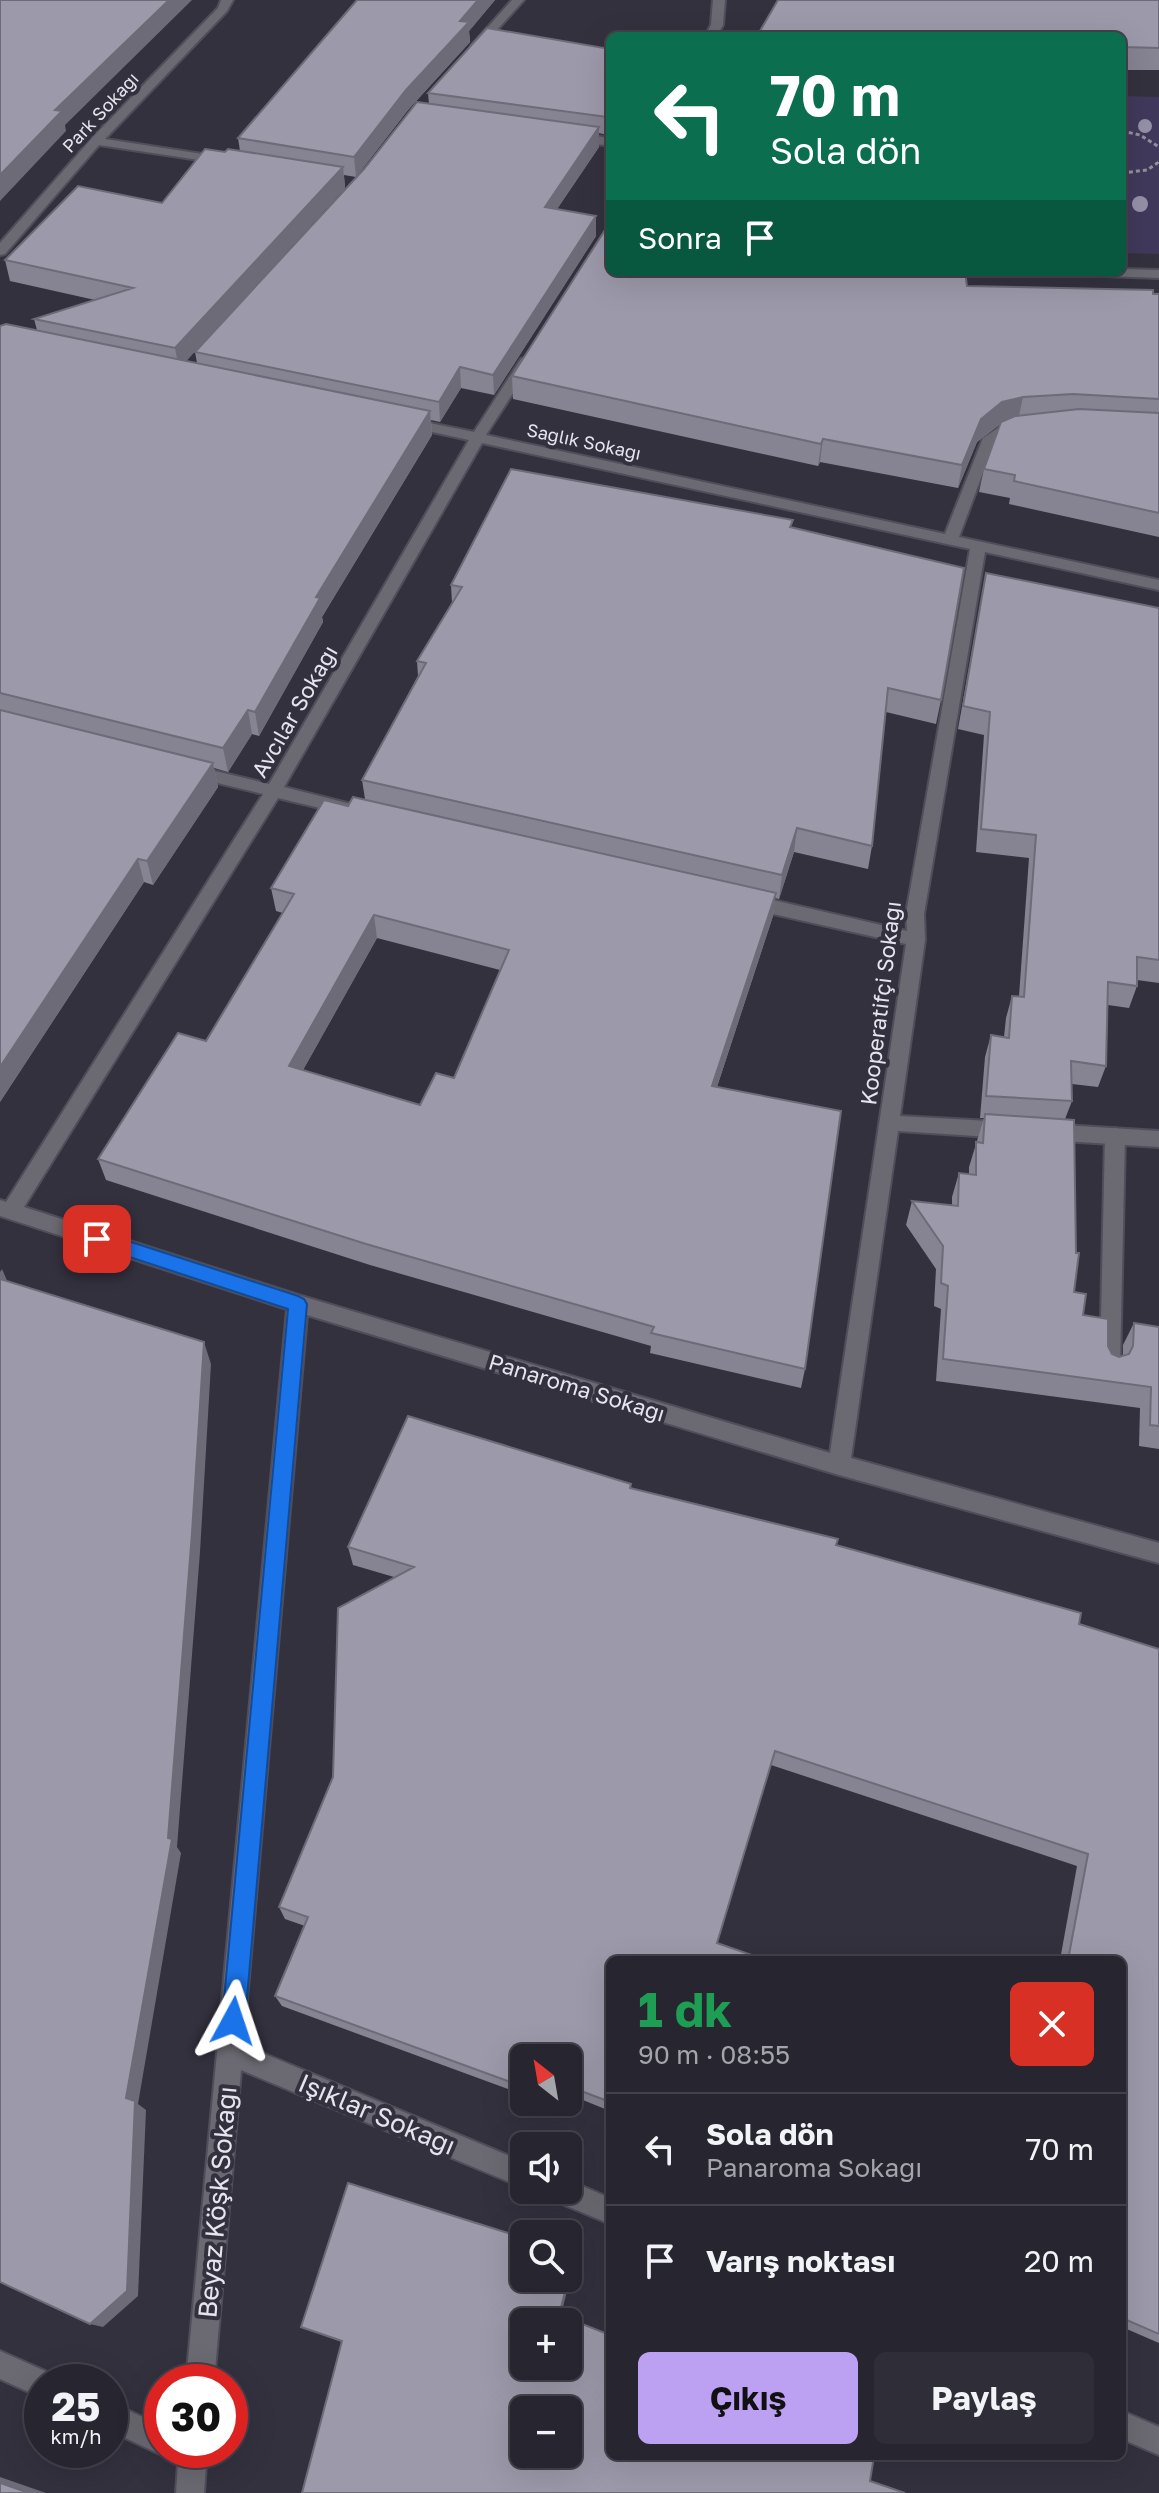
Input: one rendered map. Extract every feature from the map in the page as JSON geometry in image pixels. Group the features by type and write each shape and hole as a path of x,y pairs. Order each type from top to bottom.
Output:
{"street":[{"name":"Park Sokağı","path":"0,251 96,141 223,9 227,0"},
{"path":"466,58 518,0"},
{"path":"713,32 717,25 719,0"},
{"path":"565,136 606,141"},
{"path":"96,141 236,164"},
{"path":"1126,273 1159,274"},
{"name":"Avcılar Sokağı","path":"5,1210 273,792 478,437 536,347"},
{"name":"Sağlık Sokağı","path":"385,418 1159,585"},
{"path":"949,542 988,441 1003,431 1038,425"},
{"name":"Kooperatifçi Sokağı","path":"839,1465 916,940 915,914 978,548"},
{"path":"167,765 365,813"},
{"path":"732,898 916,940"},
{"path":"889,1123 1159,1139"},
{"path":"1110,1367 1115,1136"},
{"name":"Panaroma Sokağı","path":"5,1210 298,1304 839,1465 1159,1553"},
{"name":"Beyaz Köşk Sokağı","path":"202,2364 298,1304"},
{"name":"Işıklar Sokağı","path":"231,2053 510,2169"},
{"path":"582,2199 606,2209"},
{"path":"0,2365 24,2376"},
{"path":"1126,2427 1159,2441"},
{"path":"189,2468 190,2493"}],"path":[{"path":"1126,132 1140,135 1159,147"},
{"path":"1126,173 1147,170 1159,162"}],"shaded area":[{"path":"1126,96 1159,97 1159,254 1126,253"}],"building":[{"path":"0,0 169,0 55,110 62,111 0,175"},
{"path":"357,0 478,0 460,21 469,22 406,90 354,157 238,138"},
{"path":"778,0 1159,0 1159,48 1126,47 1126,32 759,32"},
{"path":"487,28 606,48 606,117 428,93"},
{"path":"417,102 599,127 545,207 596,216 493,375 460,367 439,402 195,352 364,169"},
{"path":"205,149 225,152 228,149 343,167 175,348 34,319 133,288 5,260 78,186 162,203"},
{"path":"606,228 606,276 966,276 967,286 1153,290 1153,294 1159,294 1159,399 1073,394 1023,397 1002,402 981,419 962,465 823,439 821,444 512,376"},
{"path":"6,324 430,411 316,597 320,598 255,712 248,710 223,748 0,693 0,326"},
{"path":"1079,409 1159,413 1159,513 1014,481 1015,475 984,469 1001,422 1015,416"},
{"path":"511,469 793,520 790,527 964,568 941,700 888,688 872,846 797,828 782,875 362,780 426,663 417,661 462,587 451,585"},
{"path":"986,573 1159,608 1159,960 1137,957 1137,986 1108,982 1106,1066 1071,1061 1072,1101 986,1096 991,1035 1009,1038 1012,996 1024,997 1036,835 981,829 990,712 963,706"},
{"path":"0,710 213,763 147,861 138,859 0,1067"},
{"path":"353,797 776,893 712,1086 841,1111 805,1369 651,1333 654,1327 366,1244 98,1159 178,1033 206,1041 294,894 271,888 324,800 348,806","holes":["374,915 509,950 454,1078 436,1073 420,1105 289,1066"]},
{"path":"985,1114 1074,1120 1076,1253 1079,1253 1074,1292 1086,1294 1083,1315 1108,1319 1108,1346 1112,1354 1119,1357 1129,1354 1133,1346 1134,1323 1159,1327 1159,1426 1150,1425 1151,1387 943,1359 948,1286 941,1283 943,1246 912,1201 958,1206 959,1173 976,1175 976,1142 983,1143"},
{"path":"0,1279 204,1342 168,1838 172,1839 126,2098 135,2101 127,2291 90,2324 0,2282"},
{"path":"408,1416 631,1484 630,1488 838,1539 836,1545 1081,1613 1079,1624 1159,1649 1159,2334 1126,2320 1126,1956 1069,1956 1088,1854 775,1751 717,1943 754,1956 606,1956 606,2100 582,2091 582,2044 510,2044 510,2082 275,1996 308,1917 279,1907 333,1777 338,1608 414,1567 348,1547"},
{"path":"348,2183 510,2234 510,2292 565,2292 561,2308 510,2308 510,2380 582,2380 582,2324 606,2333 606,2460 873,2460 870,2481 905,2493 302,2493 342,2341 301,2327"},
{"path":"0,2483 29,2493 0,2493"}],"route":[{"path":"97,1239 298,1304 233,2021"}]}
